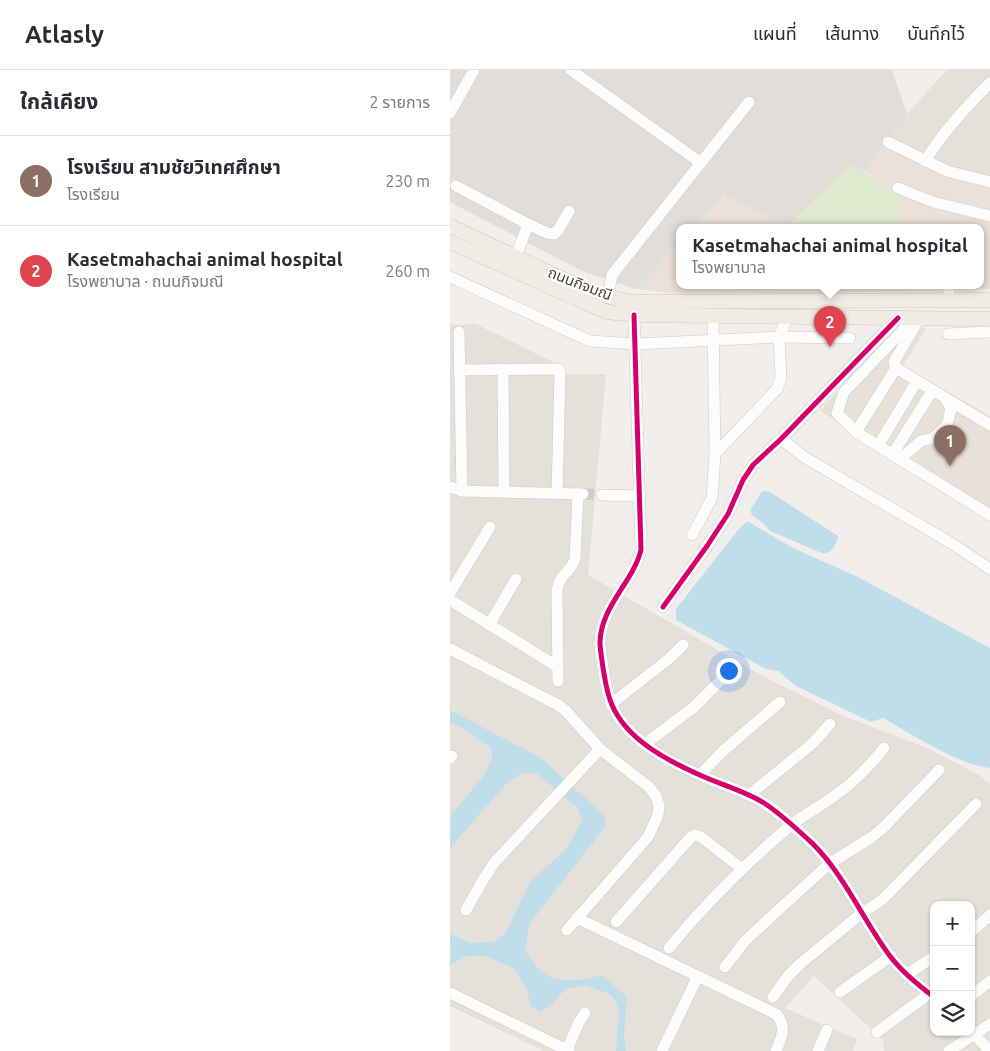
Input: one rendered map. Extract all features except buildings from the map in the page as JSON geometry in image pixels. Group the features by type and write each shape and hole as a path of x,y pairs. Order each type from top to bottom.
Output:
{"main road":[{"name":"ถนนกิจมณี","path":"450,226 593,293 632,302 990,300"},
{"name":"ถนนกิจมณี","path":"450,242 607,312 634,315 788,316 909,323 990,319"}],"street":[{"path":"450,113 474,70"},
{"path":"571,70 701,164"},
{"path":"925,161 939,138 990,83"},
{"path":"608,297 612,275 749,102"},
{"path":"888,142 947,171 990,182"},
{"path":"456,186 547,233 554,234 569,211"},
{"path":"898,188 933,202 990,216"},
{"path":"516,257 528,224"},
{"path":"450,277 590,341 636,344 779,337 850,338"},
{"path":"949,289 949,301"},
{"path":"634,315 641,550 638,560 611,606 605,620 600,641 604,676 611,704 632,734 645,744 700,775 764,803 792,825 814,846 847,888 890,956 906,974 930,995"},
{"path":"692,535 712,498 715,454 713,316"},
{"path":"715,454 777,389 781,378 779,337 788,316"},
{"path":"909,323 894,362 896,368 990,425"},
{"path":"909,323 844,392 837,413 856,432 990,515"},
{"path":"663,607 708,546 728,514 753,465 909,323"},
{"path":"459,332 462,491"},
{"path":"948,334 990,332"},
{"path":"460,370 556,368 560,371 557,494"},
{"path":"856,432 896,368"},
{"path":"503,369 504,492"},
{"path":"878,446 917,381"},
{"path":"896,457 932,391"},
{"path":"896,457 921,441 933,438 947,425 951,409 946,399"},
{"path":"781,439 804,458 951,543 990,569"},
{"path":"450,487 462,491 581,494 575,559 573,565 559,581 557,590 558,680"},
{"path":"602,495 640,496"},
{"path":"450,592 490,527"},
{"path":"489,625 516,579"},
{"path":"450,600 558,668"},
{"path":"611,704 670,658 683,645"},
{"path":"450,649 558,705 566,711 600,749 650,788 656,796 659,805 658,815 648,837 567,930"},
{"path":"645,744 694,707 729,672"},
{"path":"700,775 723,751 780,702"},
{"path":"749,795 812,744 830,724"},
{"path":"669,948 706,904 741,868 792,825 855,780 868,768 884,748"},
{"path":"466,910 494,863 600,749"},
{"path":"725,967 745,941 829,864 883,828 939,770"},
{"path":"773,997 788,976 800,964 892,891 976,804"},
{"path":"616,922 691,837 695,835 701,837 741,868"},
{"path":"975,928 990,915"},
{"path":"577,918 776,1014 781,1020 783,1027 782,1037 776,1051"},
{"path":"840,992 890,956"},
{"path":"906,974 930,959"},
{"path":"662,1051 698,976"},
{"path":"975,993 990,982"},
{"path":"450,993 568,1051 579,1022 585,1013"},
{"path":"877,1032 930,997"},
{"path":"975,1032 990,1024"},
{"path":"818,1051 827,1030"},
{"path":"950,1051 968,1036"},
{"path":"975,1036 990,1051"}],"shaded area":[{"path":"450,70 892,70 907,114 884,143 865,172 850,165 790,224 784,224 725,195 698,224 676,224 676,247 636,289 582,271 450,202"},
{"path":"947,70 990,70 990,184 884,143 907,114"},
{"path":"884,143 990,184 990,289 700,296 636,289 676,247 676,289 984,289 984,224 898,224 900,194 865,172"},
{"path":"726,195 784,224 698,224"},
{"path":"450,323 453,325 476,324 565,368 564,374 606,374 588,575 768,679 841,715 927,748 979,775 990,784 990,1051 884,1051 883,1040 814,976 785,1008 857,1039 853,1051 544,1051 450,1006"},
{"path":"895,327 926,328 903,366 990,416 990,516 820,411"}],"green space":[{"path":"850,164 900,194 898,224 791,224"}],"water":[{"path":"762,491 770,492 838,536 834,548 824,554 770,531 750,511"},
{"path":"747,521 793,548 858,577 990,648 990,768 978,766 950,755 883,718 871,722 796,686 778,671 766,669 676,620 676,609"},
{"path":"450,710 541,758 605,816 605,827 530,923 525,950 537,967 548,976 555,979 571,980 602,975 627,997 624,1034 626,1051 616,1051 619,1010 612,995 586,985 565,989 552,1004 541,1012 531,1006 526,988 515,969 485,956 467,956 450,965 450,934 471,943 494,942 505,934 530,882 565,850 582,821 578,808 537,774 524,772 508,782 450,848 450,816 483,777 492,758 491,748 463,728 450,723"}],"tunnel":[{"path":"583,494 602,495"}],"cycle path":[{"path":"634,315 641,550 637,562 611,606 602,629 601,655 606,687 612,705 628,729 650,748 689,770 764,803 813,844 835,870 880,942 895,962 910,978 930,994"},
{"path":"663,607 728,514 743,480 753,465 781,439 898,318"}],"place":[{"name":"Kasetmahachai animal hospital","path":"830,347"},
{"name":"โรงเรียน สามชัยวิเทศศึกษา","path":"950,466"}]}
